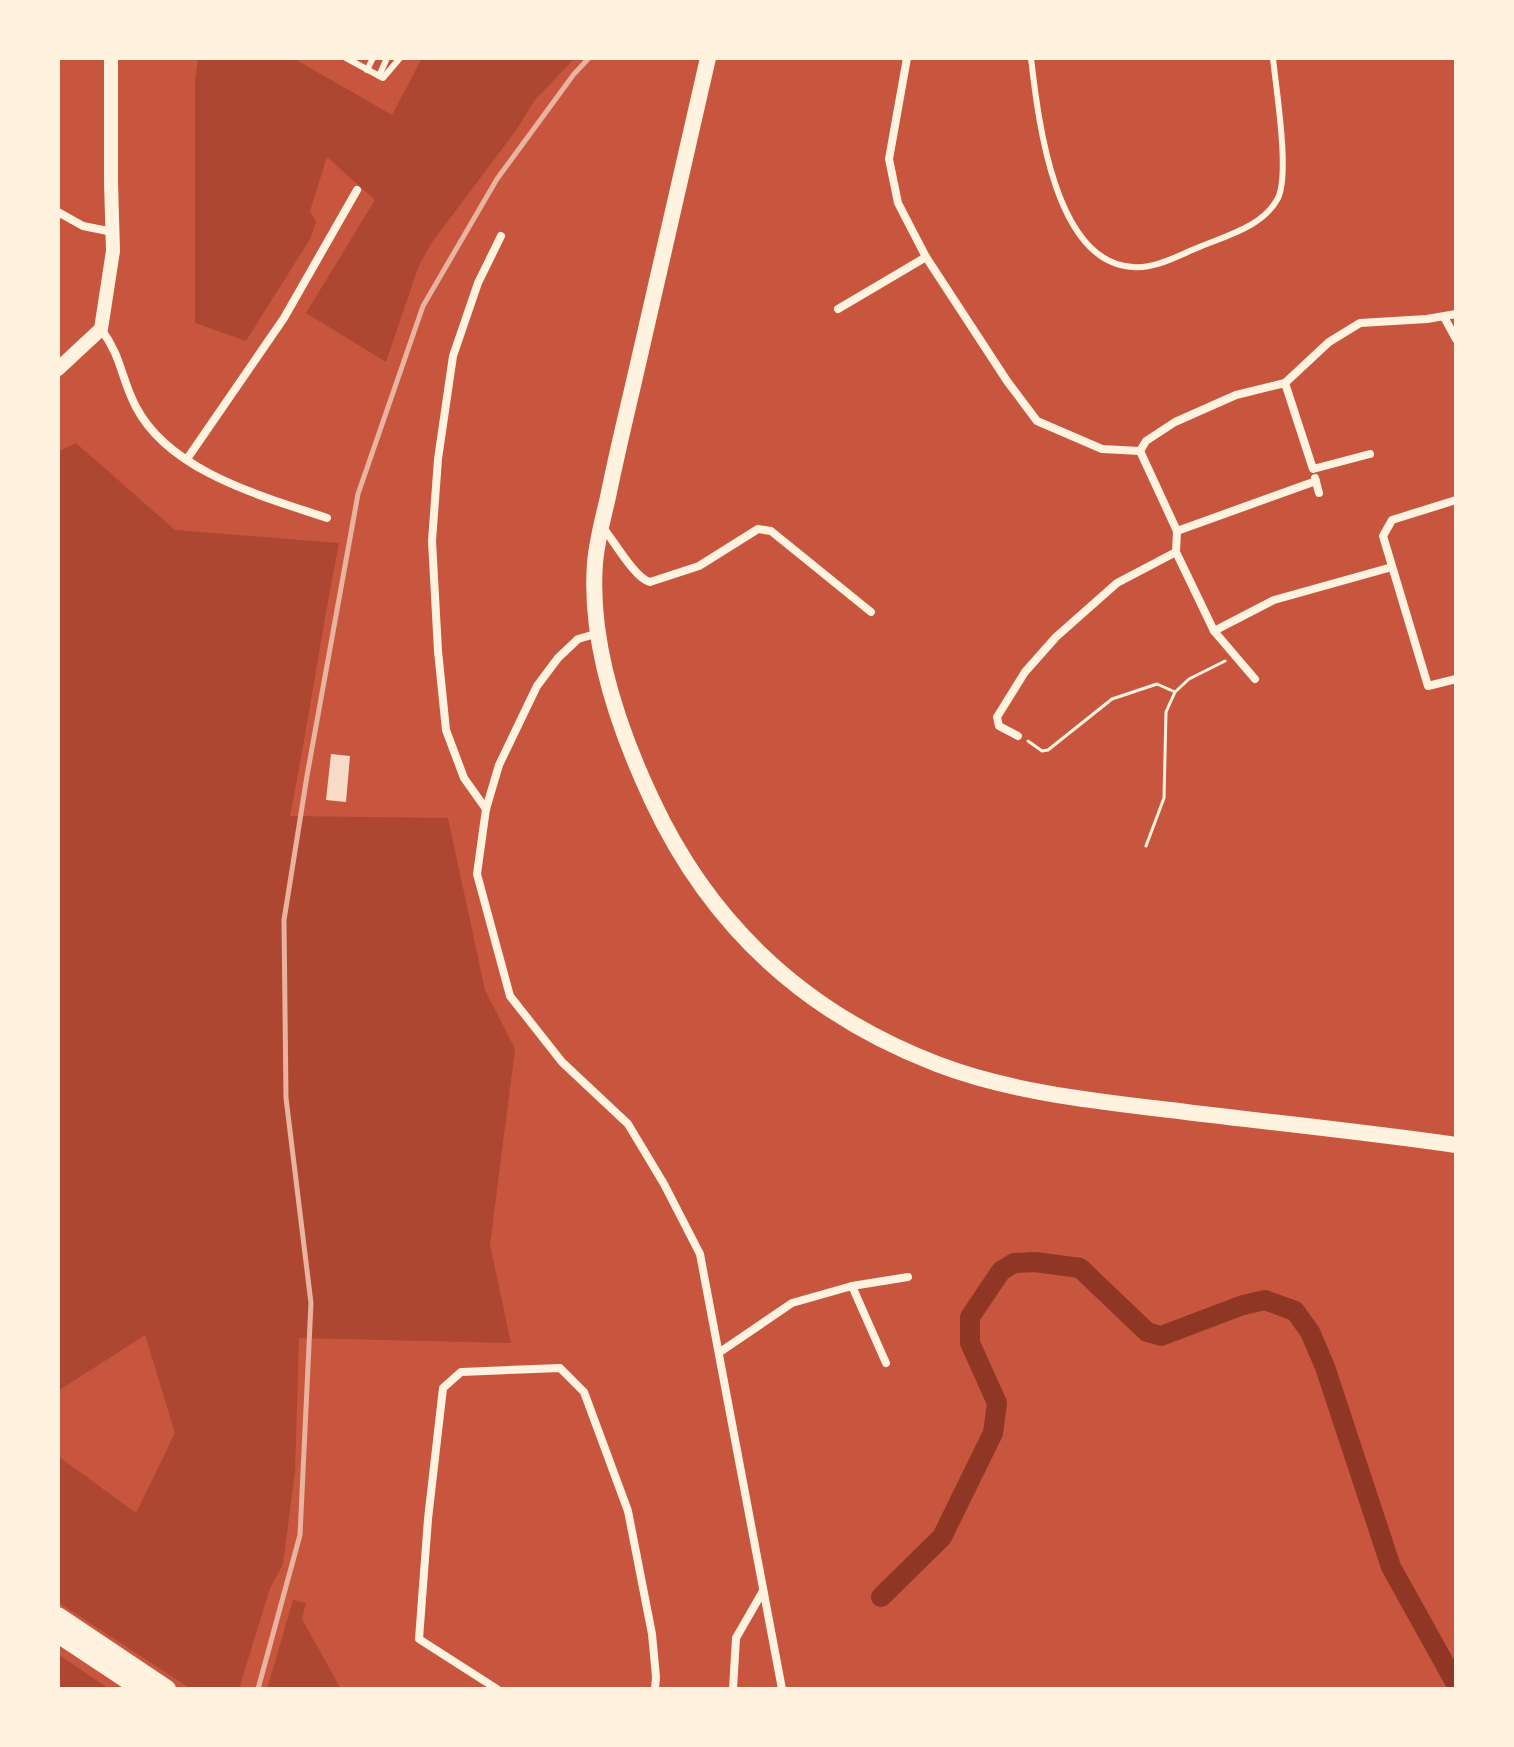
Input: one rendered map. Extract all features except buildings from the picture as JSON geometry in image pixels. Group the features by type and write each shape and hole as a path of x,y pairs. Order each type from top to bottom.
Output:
{"main road":[{"path":"708,58 601,524 595,566 608,686 628,749 695,878 736,930 778,972 824,1007 860,1029 939,1065 993,1081 1090,1100 1456,1145"},
{"path":"58,1616 167,1689"},
{"path":"58,1634 141,1689"}],"street":[{"path":"58,369 101,329 113,251 111,58"},
{"path":"907,58 889,159 898,203 926,257 1007,381 1037,421 1102,449 1140,451"},
{"path":"187,459 284,318 357,190"},
{"path":"58,212 83,226 113,232"},
{"path":"486,809 464,778 446,730 432,541 438,459 453,356 478,283 501,236"},
{"path":"838,309 926,257"},
{"path":"1140,451 1146,441 1175,422 1236,395 1285,383 1329,342 1360,323 1456,314"},
{"path":"1444,317 1456,339"},
{"path":"101,329 114,347 136,407 156,434 222,482 327,518"},
{"path":"1285,383 1319,493"},
{"path":"1140,451 1177,531 1176,552 1214,631 1255,679"},
{"path":"1313,469 1370,454"},
{"path":"1177,531 1316,481"},
{"path":"1456,500 1392,520 1383,536 1428,686 1456,679"},
{"path":"601,524 634,572 650,582 699,566 758,529 771,531 871,612"},
{"path":"1018,736 999,726 997,717 1025,672 1056,637 1117,583 1176,552"},
{"path":"1214,631 1274,600 1392,567"},
{"path":"600,633 578,639 558,658 537,686 499,765 486,809 477,874 510,996 562,1062 628,1124 664,1184 700,1254 782,1689"},
{"path":"720,1352 792,1303 852,1286 908,1277"},
{"path":"852,1286 886,1363"},
{"path":"497,1689 419,1639 428,1519 443,1388 461,1372 560,1368 584,1392 628,1511 652,1634 655,1689"},
{"path":"733,1689 736,1638 764,1590"}],"lane":[{"path":"367,70 373,58"},
{"path":"379,76 387,58"},
{"path":"349,59 360,61 367,70 383,78 400,58"},
{"path":"1031,58 1038,115 1070,223 1105,261 1132,267 1151,266 1248,227 1266,214 1279,196 1283,179 1273,58"}],"path":[{"path":"1146,846 1164,798 1166,712 1175,692 1189,679 1235,656"},
{"path":"1018,736 1042,751 1048,750 1112,699 1157,684 1175,692"}],"shaded area":[{"path":"198,58 293,58 392,115 422,58 575,58 534,101 517,129 430,245 418,268 386,362 306,313 375,200 327,157 310,211 316,222 310,239 246,341 195,323 195,80"},
{"path":"76,443 175,530 339,543 290,816 448,818 485,990 515,1049 490,1245 511,1343 299,1338 295,1472 283,1564 270,1588 239,1689 191,1689 58,1602 58,1456 136,1513 175,1433 145,1335 58,1391 58,452"},
{"path":"293,1600 306,1603 302,1619 341,1689 267,1689"},
{"path":"58,1654 109,1689 58,1689"}],"waterway":[{"path":"881,1597 942,1537 993,1433 997,1403 970,1343 970,1317 1001,1271 1014,1263 1035,1262 1080,1268 1147,1332 1161,1336 1243,1305 1265,1300 1295,1311 1310,1332 1325,1367 1391,1567 1456,1684"}],"railway":[{"path":"258,1689 300,1535 311,1303 286,1098 284,920 358,494 423,306 497,179 589,58"}]}
